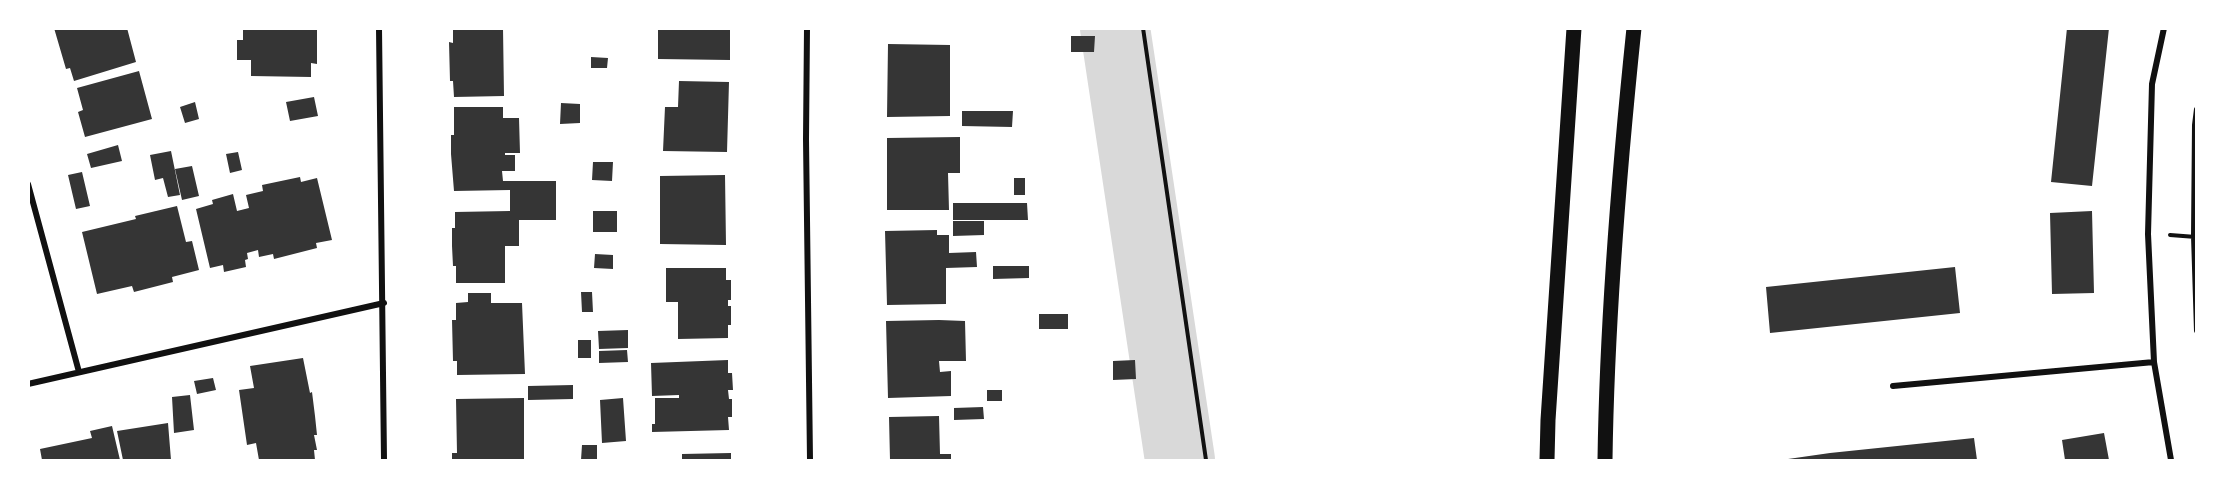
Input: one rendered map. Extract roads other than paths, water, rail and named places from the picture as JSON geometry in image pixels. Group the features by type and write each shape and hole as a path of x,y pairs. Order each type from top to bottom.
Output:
{"main road":[{"path":"1547,460 1574,28"},
{"path":"1605,460 1606,385 1619,179 1634,28"}],"street":[{"path":"380,28 384,460"},
{"path":"807,28 810,460"},
{"path":"2164,28 2152,84 2148,234 2154,362 2171,460"},
{"path":"28,183 79,372"},
{"path":"28,384 384,303"},
{"path":"1893,386 2154,362"}],"waterway":[{"path":"1115,28 1180,460"}]}
